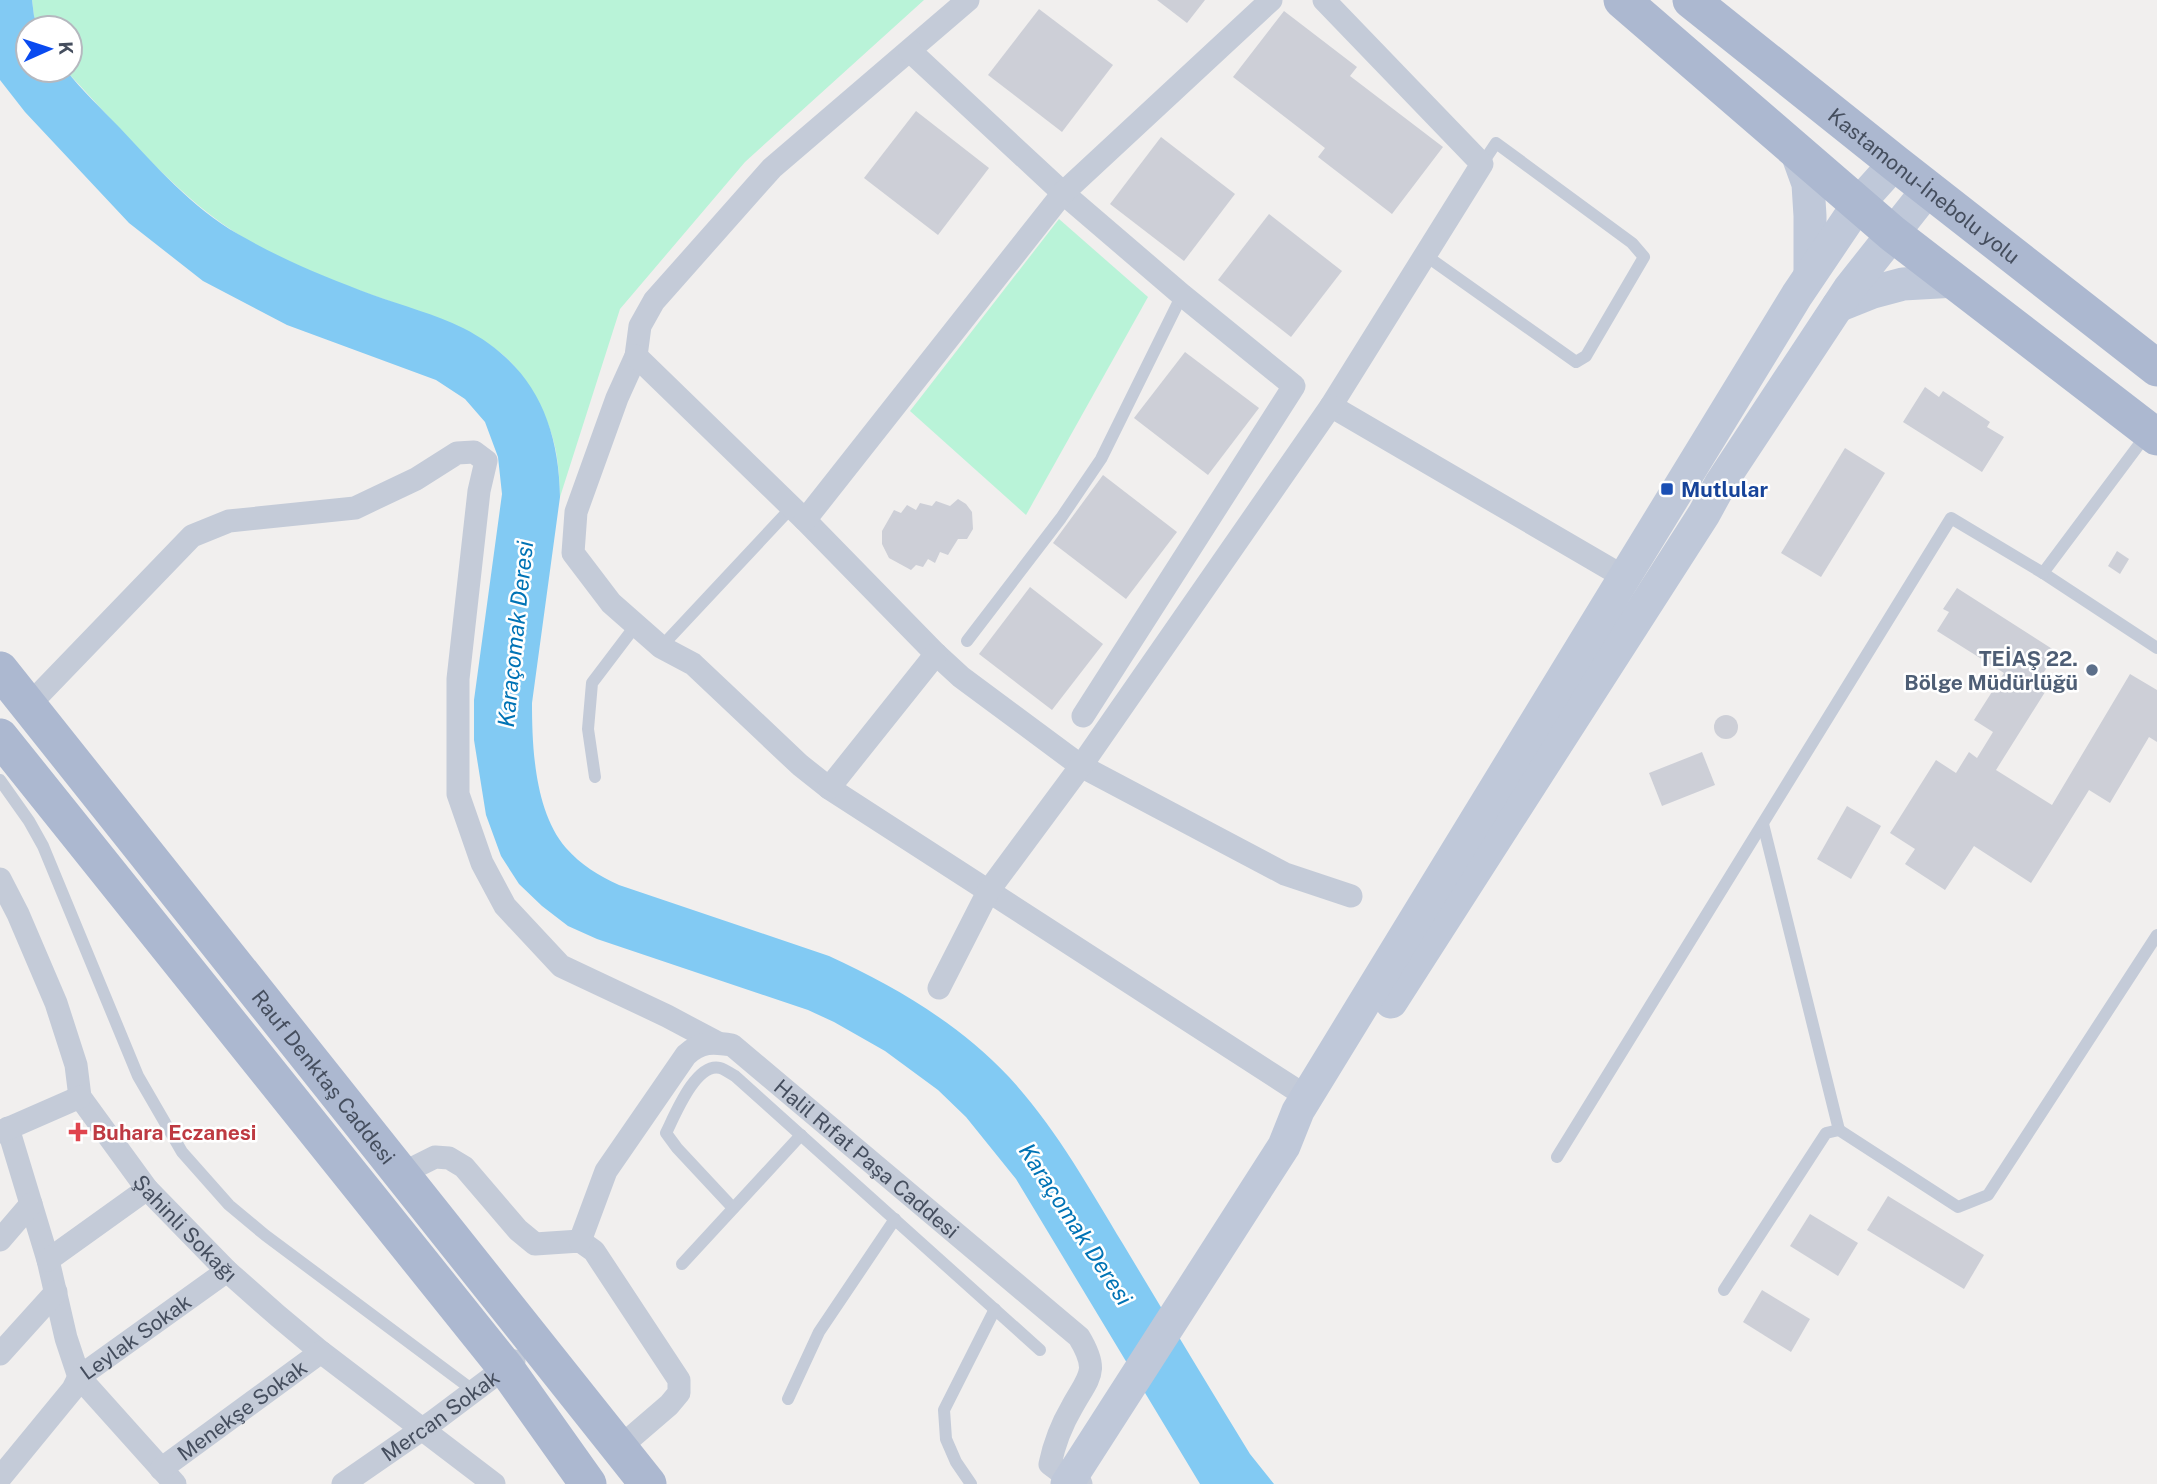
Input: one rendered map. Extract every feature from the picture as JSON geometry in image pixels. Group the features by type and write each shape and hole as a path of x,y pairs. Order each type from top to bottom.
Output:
{"main road":[{"path":"1622,0 1893,234 2153,434"},
{"name":"Kastamonu-İnebolu yolu","path":"1691,0 2157,368"},
{"path":"1795,148 1808,184 1811,216 1810,275"},
{"path":"1073,1482 1131,1384 1284,1146 1298,1111 1810,275 1859,203 1895,163"},
{"path":"1284,1146 1309,1130 1697,525 1721,483 1849,289 1929,188"},
{"path":"1838,306 1903,284 1956,281"},
{"name":"Rauf Denktaş Caddesi","path":"0,670 648,1484"},
{"name":"Rauf Denktaş Caddesi","path":"2,753 505,1367 588,1484"}],"street":[{"path":"968,0 772,168 654,302 640,326 636,356 617,398 576,512 573,553 611,603 661,647 693,664 800,765 829,788 1307,1097"},
{"path":"799,513 1063,193 1271,0"},
{"path":"939,988 989,890 1081,766 1331,406 1482,164 1324,0"},
{"path":"910,51 1063,193 1294,386 1083,716"},
{"path":"636,356 799,513 961,677 1081,766 1285,874 1351,896"},
{"path":"1331,406 1624,577"},
{"path":"28,706 192,536 229,521 355,508 416,479 457,453 474,452 486,461 479,491 458,679 458,794 482,863 505,906 561,966 716,1042"},
{"path":"829,788 936,654"},
{"name":"Şahinli Sokağı","path":"0,879 18,914 55,1003 76,1065 80,1097 147,1189 227,1271 321,1352 494,1484"},
{"path":"580,1241 606,1171 686,1055 696,1046 716,1042"},
{"name":"Halil Rıfat Paşa Caddesi","path":"716,1042 732,1045 1079,1337 1090,1355 1090,1380 1070,1408 1050,1464 1073,1482"},
{"path":"80,1097 4,1130 48,1259 66,1338 79,1377 168,1477"},
{"path":"401,1174 435,1157 449,1158 464,1167 518,1230 535,1244 580,1241 594,1251 678,1380 679,1393 669,1405 619,1448"},
{"path":"48,1259 147,1189"},
{"path":"0,1240 31,1204"},
{"name":"Leylak Sokak","path":"10,1477 79,1377 227,1271"},
{"path":"0,1354 56,1292"},
{"name":"Mercan Sokak","path":"343,1484 537,1346"},
{"name":"Menekşe Sokak","path":"168,1477 321,1352"}],"lane":[{"path":"1425,255 1576,362 1586,356 1644,257 1632,243 1496,142 1482,164"},
{"path":"967,641 1061,518 1101,459 1182,295"},
{"path":"2043,573 2153,434"},
{"path":"661,647 799,513"},
{"path":"1557,1157 1951,518 2043,573 2157,648"},
{"path":"595,778 588,729 592,683 636,625"},
{"path":"2,753 138,1076 181,1152 229,1205 265,1236 474,1391"},
{"path":"1763,824 1839,1130 1958,1207 1988,1195 2157,934"},
{"name":"Halil Rıfat Paşa Caddesi","path":"733,1208 677,1149 666,1133 697,1076 706,1069 718,1067 735,1076 1040,1350"},
{"path":"1724,1290 1826,1133 1839,1130"},
{"name":"Halil Rıfat Paşa Caddesi","path":"682,1264 801,1135"},
{"name":"Halil Rıfat Paşa Caddesi","path":"788,1399 818,1332 895,1219"},
{"path":"971,1484 956,1462 946,1439 944,1410 995,1309"}],"green space":[{"path":"32,0 924,0 745,162 620,309 560,497 557,455 546,418 532,391 507,358 479,338 455,326 316,274 273,255 233,231 167,177 78,84 84,84 84,14 34,14"},
{"path":"1059,219 1148,297 1026,515 910,411"}],"water":[{"name":"Karaçomak Deresi","path":"0,0 32,0 34,14 14,14 14,84 78,84 175,186 221,224 304,268 463,328 487,342 524,377 547,420 558,470 560,497 532,703 537,779 548,817 566,848 597,874 619,885 829,956 878,980 947,1023 990,1058 1026,1096 1070,1158 1250,1454 1274,1484 1200,1484 1016,1179 966,1117 938,1090 885,1051 808,1010 597,939 568,926 519,884 501,856 486,815 474,740 474,700 502,494 498,457 485,422 465,399 436,380 287,325 203,281 129,223 25,112 0,80"}],"building":[{"path":"1157,0 1205,0 1187,23"},
{"path":"1039,9 1113,65 1062,132 988,75"},
{"path":"1284,11 1357,67 1350,76 1443,147 1392,214 1318,157 1325,148 1233,77"},
{"path":"916,111 989,168 938,235 864,178"},
{"path":"1161,137 1235,194 1184,261 1110,204"},
{"path":"1269,214 1342,271 1291,337 1218,280"},
{"path":"1185,352 1259,408 1208,475 1134,418"},
{"path":"1925,387 1939,397 1943,391 1990,422 1987,427 2004,437 1982,472 1903,422"},
{"path":"1845,448 1885,473 1821,577 1781,553"},
{"path":"1103,475 1177,532 1126,599 1053,543"},
{"path":"958,499 972,512 973,529 967,539 958,539 948,555 940,552 935,563 928,559 923,567 916,565 911,570 889,558 882,544 882,531 894,510 901,513 907,505 916,510 920,503 932,506 936,501 950,506"},
{"path":"2117,551 2129,559 2120,574 2108,566"},
{"path":"1030,587 1103,644 1052,710 979,654"},
{"path":"1957,588 2057,652 2042,675 2052,681 1996,770 2052,805 2130,674 2157,690 2157,742 2149,737 2110,803 2089,790 2031,883 1974,846 1945,890 1905,864 1915,849 1890,833 1936,760 1956,773 1969,752 1977,758 1993,732 1974,720 2004,673 1937,631 1949,612 1943,609"},
{"path":"1721,715 1731,715 1738,722 1738,732 1731,739 1721,739 1714,732 1714,722"},
{"path":"1702,752 1715,785 1662,806 1649,773"},
{"path":"1847,806 1881,826 1851,879 1817,859"},
{"path":"1888,1196 1984,1255 1964,1289 1867,1230"},
{"path":"1810,1214 1858,1243 1838,1276 1790,1246"},
{"path":"1762,1290 1810,1319 1791,1352 1743,1322"}],"place":[{"name":"Mutlular","path":"1667,489"},
{"name":"TEİAŞ 22. Bölge Müdürlüğü","path":"2092,670"},
{"name":"Buhara Eczanesi","path":"78,1132"}]}
